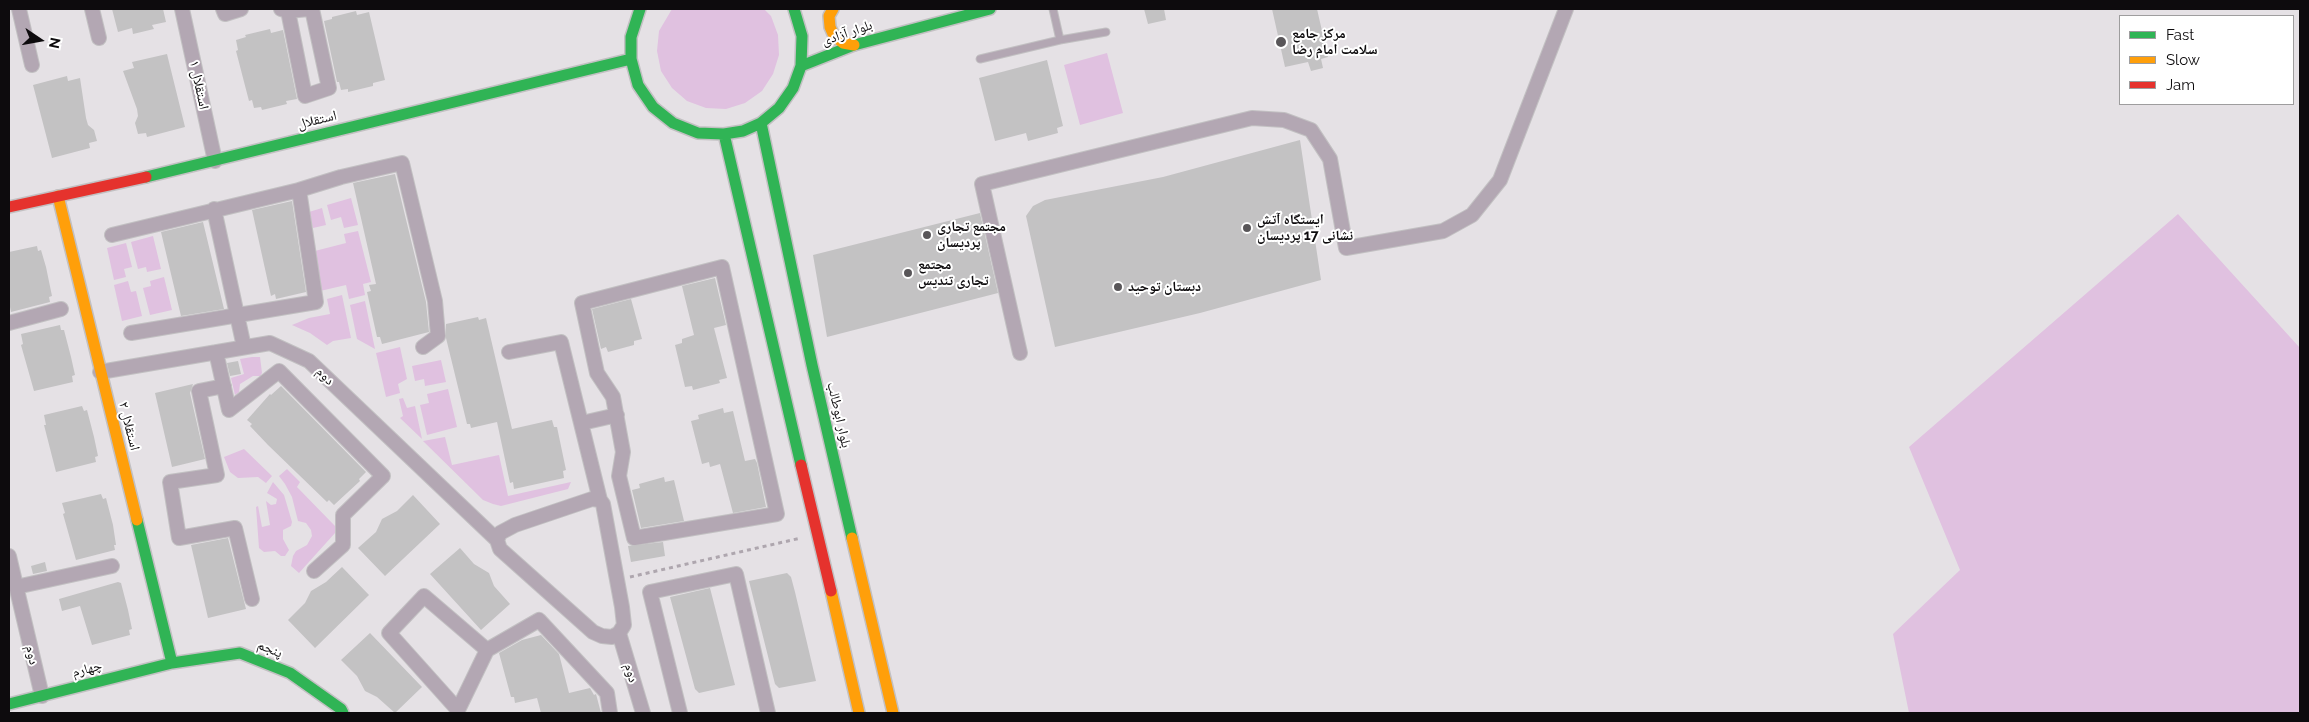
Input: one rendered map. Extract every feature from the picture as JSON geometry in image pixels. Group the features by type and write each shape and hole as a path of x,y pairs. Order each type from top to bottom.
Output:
{"main road":[{"path":"640,9 631,37 631,59 638,85 653,106 673,123 698,133 724,134 743,130 760,123 784,101 793,88 801,66 802,36 794,9"},
{"path":"833,9 829,16 830,27 834,36 843,43 854,44"},
{"name":"بلوار آزادی","path":"801,66 854,44 990,9"},
{"name":"استقلال","path":"9,207 216,161 631,59"},
{"name":"بلوار ابوطالب","path":"760,123 814,374 893,713"},
{"path":"724,134 859,713"},
{"name":"استقلال ۲","path":"58,196 172,663"},
{"name":"پنجم","path":"172,663 240,653 290,673 341,709 343,713"},
{"name":"چهارم","path":"9,704 172,663"}],"street":[{"path":"19,9 32,65"},
{"path":"92,9 99,38"},
{"name":"استقلال ۱","path":"182,9 216,161"},
{"path":"223,9 225,14 241,9"},
{"path":"311,9 329,88 305,96 285,10 311,9"},
{"path":"1020,353 982,184 1252,118 1284,120 1311,130 1330,158 1346,248 1443,230 1472,215 1500,180 1566,9"},
{"path":"112,234 402,163 436,300 438,336 423,347"},
{"path":"131,333 316,302 298,190"},
{"path":"214,209 244,347"},
{"path":"722,267 777,514 634,538 618,476 623,452 617,415 613,397 597,373 582,303 722,267"},
{"path":"9,323 61,309"},
{"path":"509,352 561,342 600,500 605,512 624,625 619,633"},
{"name":"دوم","path":"100,372 270,343 309,361 497,540 500,549 593,632 602,636 612,637 619,633 643,713"},
{"path":"216,352 229,410 279,371 383,476 343,515 343,545 314,571"},
{"path":"224,386 199,391 217,475 170,482 179,538 235,528 252,599"},
{"path":"582,423 617,415"},
{"path":"497,540 500,533 515,525 592,499 600,500"},
{"name":"دوم","path":"9,556 42,696"},
{"path":"16,587 112,566"},
{"path":"680,713 650,592 736,574 768,713"},
{"path":"487,650 424,596 389,633 458,711 487,650 539,620 607,693 610,713"}],"lane":[{"path":"1053,9 1060,40"},
{"path":"980,58 1106,32"}],"path":[{"path":"617,580 817,534"}],"shaded area":[{"path":"672,9 764,9 771,16 778,35 779,55 773,74 762,91 745,103 726,109 706,108 687,101 672,88 661,71 657,51 659,31"},
{"path":"1107,53 1123,113 1080,125 1064,65"},
{"path":"351,198 358,225 344,228 341,217 331,220 327,205"},
{"path":"322,208 326,225 313,228 309,212"},
{"path":"2178,214 2300,348 2300,713 1909,713 1893,634 1960,570 1909,447"},
{"path":"358,231 371,282 363,284 365,295 349,299 346,285 320,291 311,252 346,243 344,234"},
{"path":"153,236 161,269 147,272 146,267 138,269 131,242"},
{"path":"126,243 132,267 124,269 126,277 114,280 107,248"},
{"path":"164,277 172,310 150,315 143,288 151,286 150,281"},
{"path":"128,281 131,292 136,291 142,316 122,321 114,285"},
{"path":"342,295 351,338 333,341 327,345 310,333 292,325 309,318 330,314 327,299"},
{"path":"365,301 375,349 357,339 350,305"},
{"path":"400,347 407,379 398,384 400,393 386,397 376,353"},
{"path":"260,357 262,373 260,376 253,376 240,384 239,392 235,395 231,378 244,374 240,359"},
{"path":"441,360 446,382 425,386 424,379 415,381 412,366"},
{"path":"448,389 457,427 427,435 420,405 429,403 427,394"},
{"path":"403,398 407,408 415,406 422,439 400,418 403,416 399,399"},
{"path":"445,437 452,465 499,455 508,496 571,482 568,489 501,506 493,504 483,500 423,441"},
{"path":"244,449 272,476 266,483 258,477 238,478 230,472 224,457"},
{"path":"287,469 300,482 297,487 335,526 335,533 299,573 291,566 293,556 296,551 307,545 312,536 311,530 306,523 298,521 292,497 279,476"},
{"path":"273,482 284,495 292,522 291,526 283,530 283,539 289,550 285,556 281,556 275,551 264,552 259,548 256,507 258,506 262,527 270,525 266,501 271,505 276,504 277,499 267,493"}],"building":[{"path":"112,9 163,9 166,22 152,25 154,29 133,34 132,28 118,32"},
{"path":"1144,9 1164,9 1166,20 1148,24"},
{"path":"1272,9 1317,9 1328,57 1321,59 1323,68 1311,71 1308,62 1285,67"},
{"path":"356,11 357,15 369,12 385,80 373,83 373,86 348,92 348,89 341,90 339,82 337,82 324,21"},
{"path":"270,29 271,33 283,30 297,99 286,101 287,104 262,110 261,107 254,108 252,100 249,101 236,51 238,50 236,40 246,37 245,35"},
{"path":"167,54 185,127 147,137 146,133 138,134 135,123 138,116 137,109 123,71 134,68 132,62"},
{"path":"1047,60 1063,126 1057,128 1058,133 1028,141 1026,133 995,141 979,78"},
{"path":"67,76 68,81 80,78 86,118 88,125 94,130 97,141 89,143 90,148 52,158 33,85"},
{"path":"1300,140 1321,280 1200,313 1055,347 1026,216 1033,206 1045,200 1163,177"},
{"path":"395,174 426,302 429,332 382,344 380,337 377,337 367,292 371,291 369,285 376,284 353,183"},
{"path":"292,201 306,292 276,299 275,294 271,296 252,210"},
{"name":"مجتمع تجاری تندیس","path":"980,213 998,293 827,337 813,255"},
{"path":"203,222 224,309 181,316 161,232"},
{"path":"37,246 38,251 41,250 46,267 52,296 49,297 50,302 11,312 9,302 9,252"},
{"path":"715,278 726,325 714,328 727,378 719,380 720,383 693,390 692,386 685,387 675,345 682,343 682,339 694,335 682,286"},
{"path":"631,299 642,339 634,341 634,345 608,352 606,347 601,349 592,309"},
{"path":"478,317 479,320 486,318 512,429 552,420 554,427 557,427 566,470 563,471 564,478 514,489 513,482 510,483 497,422 471,428 470,424 467,424 446,338 446,324"},
{"path":"60,325 61,330 64,330 71,357 75,375 72,376 73,382 34,391 21,345 23,344 21,334"},
{"path":"238,361 241,374 230,376 227,363"},
{"path":"193,384 190,393 205,459 172,467 155,393"},
{"path":"281,386 366,472 359,479 360,481 334,505 329,500 327,502 268,445 250,426 252,424 247,420 270,394"},
{"path":"82,406 84,411 87,410 94,437 98,456 95,457 96,462 56,472 44,425 46,425 44,415"},
{"path":"723,408 724,413 733,411 745,461 755,459 757,463 766,507 733,513 720,464 710,467 709,462 702,464 691,421 699,419 698,415"},
{"path":"664,477 665,482 674,480 684,521 641,528 632,490 640,488 639,484"},
{"path":"101,494 103,499 106,498 113,525 115,550 76,560 63,514 65,513 62,503"},
{"path":"413,495 440,524 385,576 358,548 376,532 382,519 397,511"},
{"path":"228,538 246,609 208,618 191,545"},
{"path":"663,542 665,556 631,562 628,546"},
{"path":"460,548 474,564 489,573 494,586 510,604 481,630 430,574"},
{"path":"45,562 47,571 33,574 31,566"},
{"path":"342,567 369,595 315,648 288,620 305,603 311,591 326,582"},
{"path":"787,573 791,577 816,681 779,688 775,684 749,581"},
{"path":"118,582 121,583 128,610 132,629 129,630 130,635 92,645 80,606 62,611 59,599"},
{"path":"710,588 735,685 699,693 695,689 670,597"},
{"path":"370,633 422,687 395,713 377,697 365,691 357,676 341,660"},
{"path":"541,635 559,654 569,693 590,688 594,695 596,694 601,713 541,713 537,698 515,703 514,697 511,697 499,653 522,640"}],"traffic: fast":[{"path":"640,9 631,37 631,59 638,85 653,107 673,123 698,133 724,134 743,131 761,123 779,108 793,88 801,66 802,36 794,9"},
{"path":"801,66 854,45 990,9"},
{"path":"146,177 631,59"},
{"path":"761,123 812,365 852,538"},
{"path":"724,134 801,465"},
{"path":"137,520 172,663"},
{"path":"9,704 172,663 240,653 290,673 341,709 343,713"}],"traffic: slow":[{"path":"833,9 829,16 830,27 834,36 843,43 854,45"},
{"path":"58,196 137,520"},
{"path":"852,538 893,713"},
{"path":"831,591 859,713"}],"traffic: jam":[{"path":"9,207 146,177"},
{"path":"801,465 831,591"}],"place":[{"name":"مرکز جامع سلامت امام رضا","path":"1281,42"},
{"name":"ایستگاه آتش نشانی 17 پردیسان","path":"1247,228"},
{"name":"مجتمع تجاری پردیسان","path":"927,235"},
{"name":"مجتمع تجاری تندیس","path":"908,273"},
{"name":"دبستان توحید","path":"1118,287"}]}
